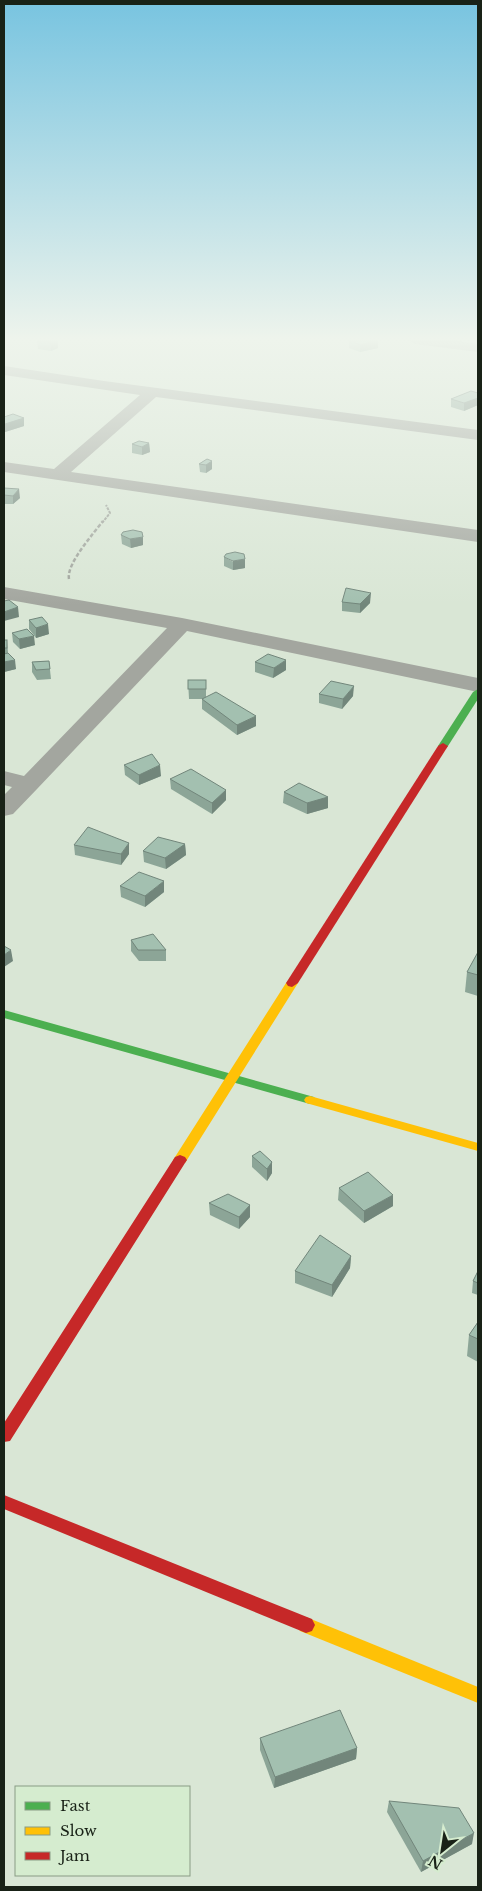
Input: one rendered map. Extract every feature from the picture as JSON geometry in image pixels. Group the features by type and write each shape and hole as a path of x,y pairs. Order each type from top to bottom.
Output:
{"street":[{"path":"57,475 111,428"},
{"path":"427,428 478,435"},
{"path":"4,467 478,536"},
{"path":"4,593 182,624 478,685"},
{"path":"4,809 182,624"},
{"path":"4,1436 478,692"},
{"path":"4,778 29,784"},
{"path":"4,1014 478,1147"},
{"path":"4,1502 478,1695"}],"path":[{"path":"75,604 68,574 81,550 110,513 103,500"}],"building":[{"path":"139,441 149,443 142,447 132,444"},
{"path":"207,459 212,461 206,465 199,464"},
{"path":"4,488 19,489 13,496 4,495"},
{"path":"133,530 142,532 143,537 130,539 121,535 123,532"},
{"path":"235,552 244,554 245,559 233,561 224,557 226,554"},
{"path":"346,588 371,593 360,604 342,602"},
{"path":"9,600 18,607 4,612 4,601"},
{"path":"42,617 48,624 36,628 29,620"},
{"path":"27,629 34,636 19,639 12,633"},
{"path":"4,640 7,640 7,648 4,648"},
{"path":"8,653 15,660 4,662 4,654"},
{"path":"268,654 286,660 274,668 255,662"},
{"path":"49,661 50,669 36,670 32,662"},
{"path":"188,680 206,680 206,689 188,689"},
{"path":"331,681 354,686 343,699 319,694"},
{"path":"216,692 256,716 237,725 202,699"},
{"path":"152,754 160,765 139,775 124,765"},
{"path":"191,769 226,790 212,803 170,779"},
{"path":"299,783 328,797 307,803 284,792"},
{"path":"88,827 129,843 121,854 74,845"},
{"path":"158,837 185,844 165,858 143,851"},
{"path":"139,872 164,881 145,896 120,886"},
{"path":"153,934 166,950 138,950 131,940"},
{"path":"4,946 11,950 4,955"},
{"path":"478,952 478,975 467,972"},
{"path":"260,1151 272,1162 267,1169 252,1156"},
{"path":"368,1172 393,1195 364,1211 339,1188"},
{"path":"228,1194 250,1205 239,1217 209,1203"},
{"path":"320,1235 351,1256 332,1285 295,1271"},
{"path":"478,1271 478,1283 473,1281"},
{"path":"478,1322 478,1339 469,1335"},
{"path":"340,1710 357,1748 275,1777 260,1738"},
{"path":"389,1801 459,1808 474,1833 423,1861"}],"traffic: fast":[{"path":"443,746 478,692"},
{"path":"4,1014 310,1100"}],"traffic: slow":[{"path":"180,1160 292,983"},
{"path":"310,1100 478,1147"},
{"path":"306,1625 478,1695"}],"traffic: jam":[{"path":"292,983 443,746"},
{"path":"4,1436 180,1160"},
{"path":"4,1502 306,1625"}]}
